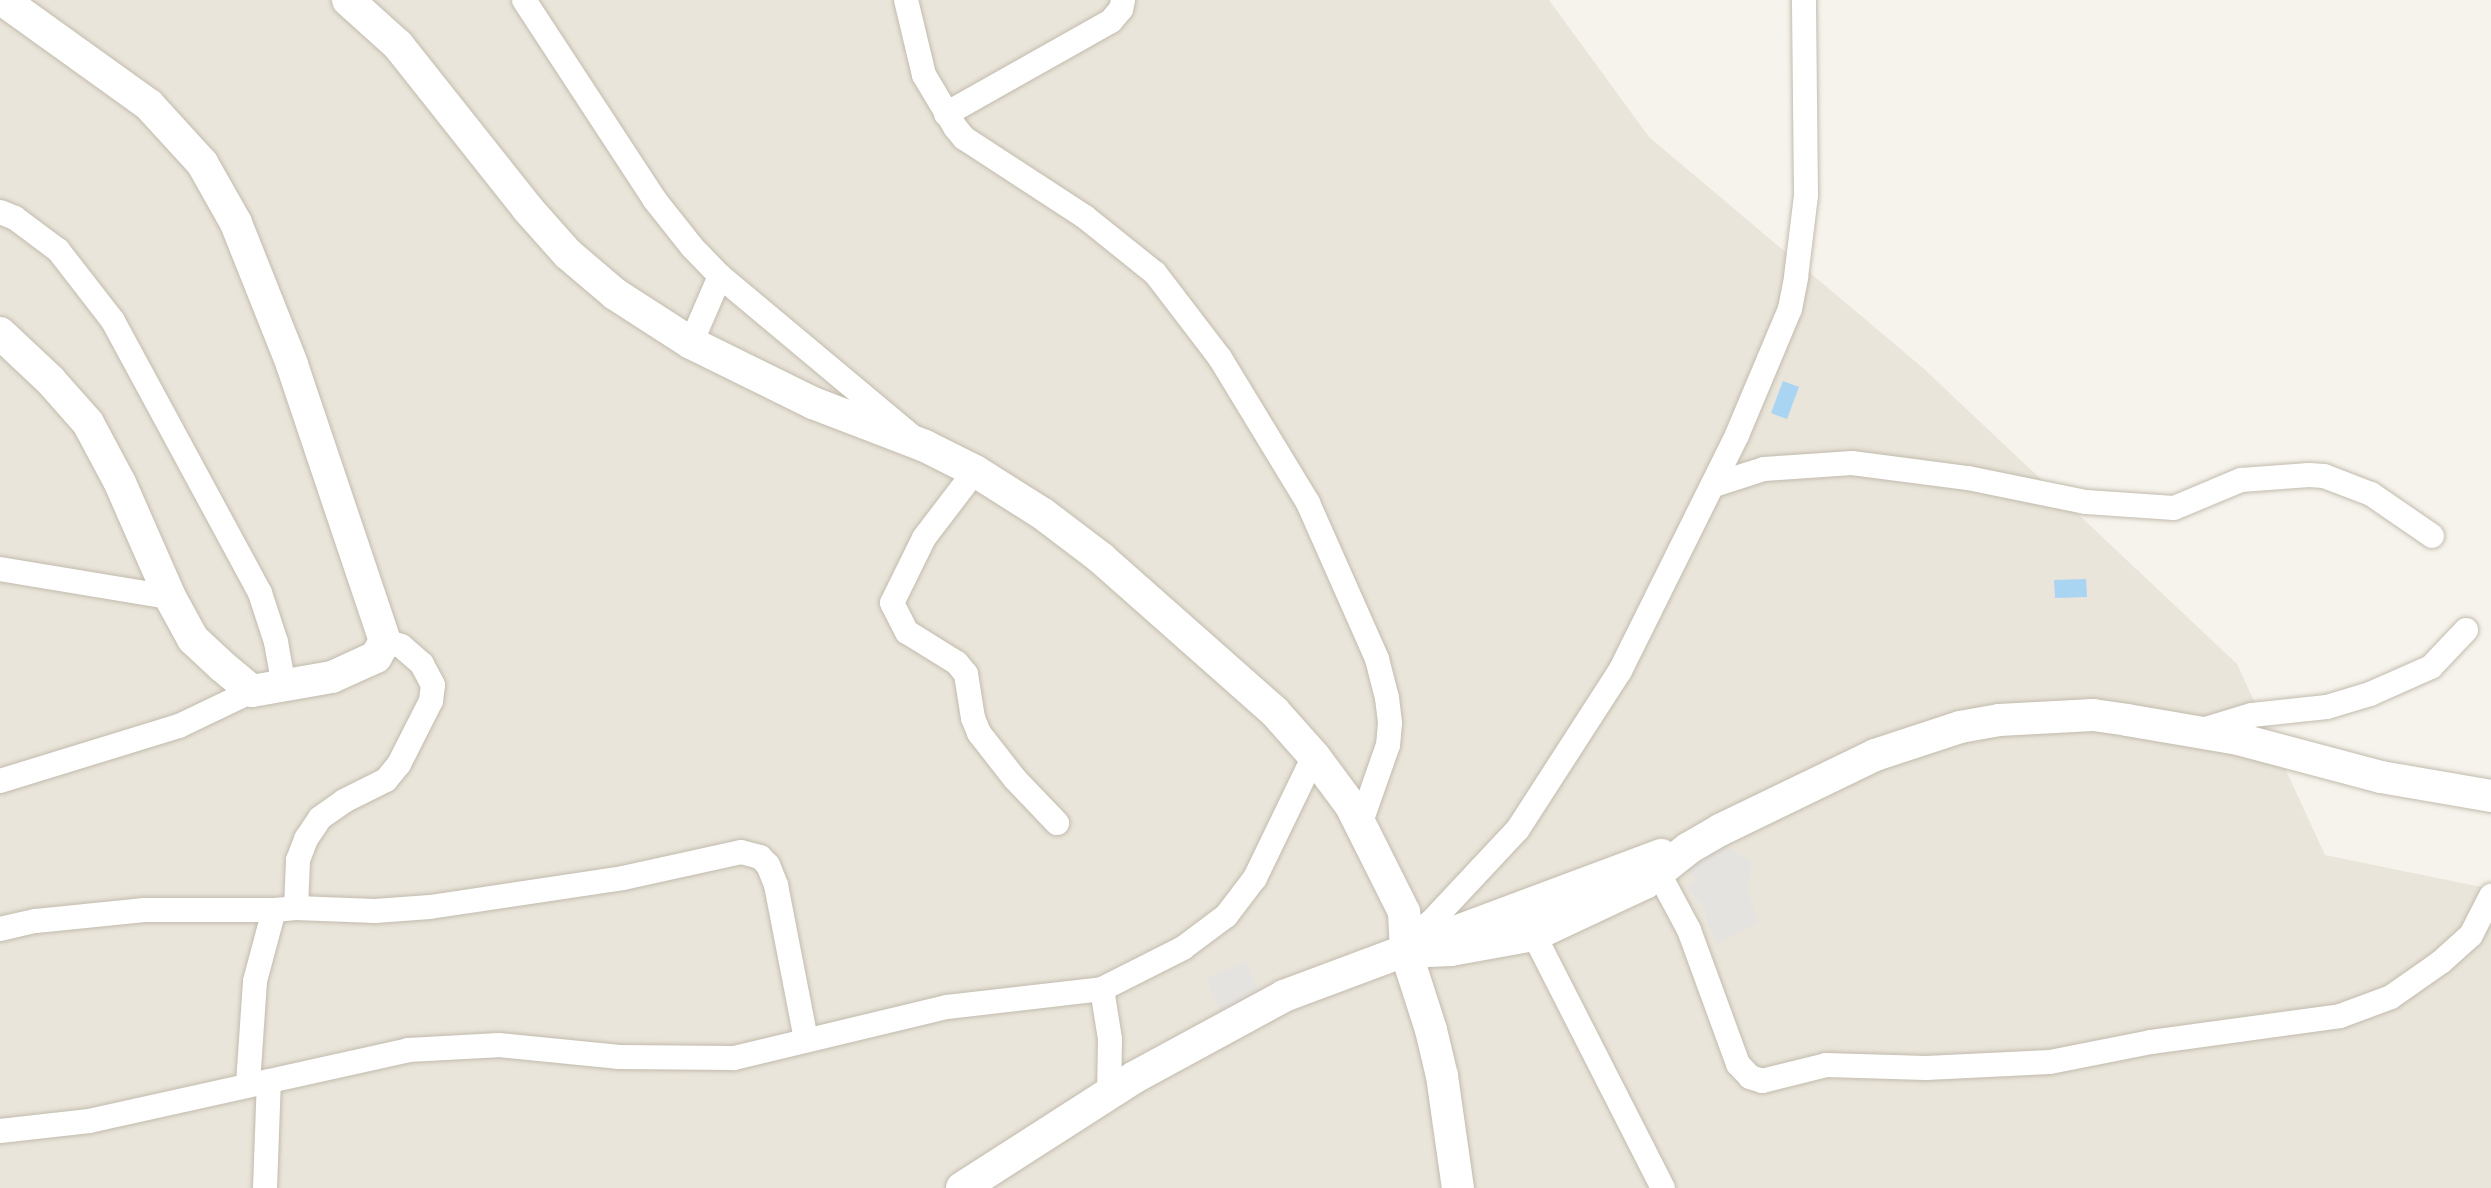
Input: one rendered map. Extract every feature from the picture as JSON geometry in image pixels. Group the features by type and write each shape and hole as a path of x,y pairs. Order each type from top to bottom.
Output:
{"street":[{"path":"348,0 398,45 483,155 568,254 615,295 691,343 813,403 925,446 975,471 1043,514 1101,558 1261,698 1314,755 1361,822 1404,912 1407,944 1442,1076 1458,1188"},
{"path":"524,0 654,199 720,276 925,446"},
{"path":"906,0 924,75 946,114 964,138 1085,217 1155,273 1220,358 1284,460 1330,547 1377,659 1385,687 1390,723 1388,745 1361,822"},
{"path":"946,114 1111,21 1121,9 1123,0"},
{"path":"1407,944 1518,829 1620,671 1714,485 1790,309 1806,195 1804,0"},
{"path":"0,780 179,726 252,691 284,687 356,668 376,657 385,641 292,364 236,223 202,163 149,105 2,1"},
{"path":"0,212 15,218 58,250 113,321 260,593 276,642 284,687"},
{"path":"691,343 720,276"},
{"path":"0,333 50,380 88,423 120,483 170,597 193,639 252,691"},
{"path":"1714,485 1764,469 1852,463 1968,478 2086,502 2174,508 2241,480 2309,475 2324,477 2362,490 2432,536"},
{"path":"975,471 924,538 892,603 907,632 957,663 966,674 970,708 979,733 1015,779 1058,822"},
{"path":"0,569 170,597"},
{"path":"2198,732 2252,715 2327,707 2370,694 2431,667 2466,630"},
{"path":"265,1188 255,981 285,909 306,839 320,818 344,801 386,780 399,764 431,701 433,685 422,664 401,646 385,641"},
{"path":"962,1188 1209,1034 1284,996 1407,944 1689,848 1785,797 1875,755 1960,727 1998,720 2093,715 2198,732 2335,762 2381,777 2412,792 2491,809"},
{"path":"0,1131 89,1121 160,1107 408,1050 499,1045 619,1057 734,1058 947,1007 1102,989 1183,948 1226,916 1255,878 1314,755"},
{"path":"2381,777 2491,796"},
{"path":"1407,944 1451,950 1534,935 1623,894 1689,848"},
{"path":"0,929 36,921 144,910 375,911 430,907 622,878 741,852 760,857 768,865 776,886 806,1039"},
{"path":"1658,872 1689,930 1738,1064 1750,1077 1762,1081 1826,1065 1926,1068 2043,1063 2151,1042 2340,1016 2384,1000 2441,962 2471,935 2491,896"},
{"path":"1534,935 1664,1188"},
{"path":"1102,989 1110,1039 1109,1094"}],"shaded area":[{"path":"0,0 1549,0 1649,137 1923,368 2237,664 2325,855 2491,889 2491,1188 0,1188"},
{"path":"1717,842 1752,862 1748,889 1758,923 1716,944 1702,906 1687,888 1696,880 1685,867"},
{"path":"1246,962 1260,996 1220,1012 1206,978"}],"water":[{"path":"1783,381 1799,387 1787,419 1771,413"},
{"path":"2086,579 2087,597 2055,598 2054,580"}]}
